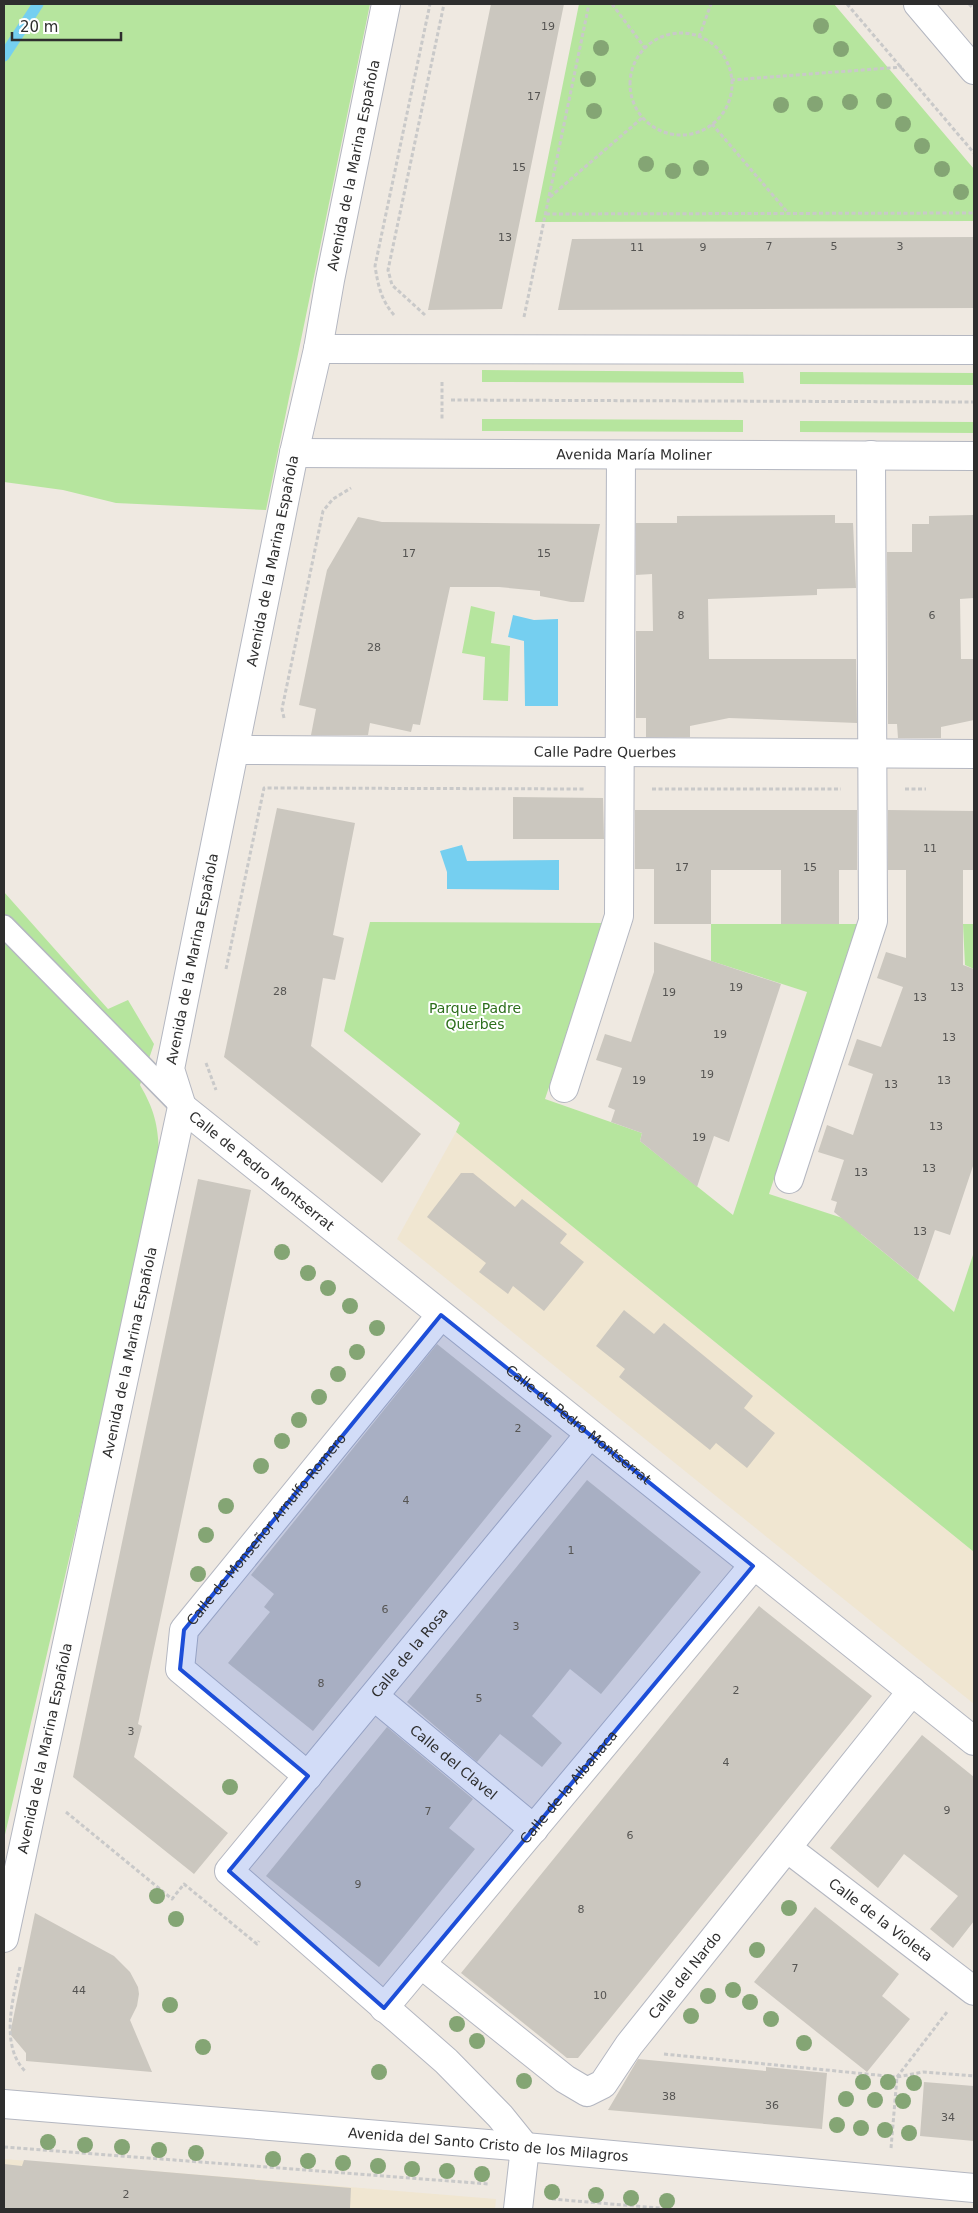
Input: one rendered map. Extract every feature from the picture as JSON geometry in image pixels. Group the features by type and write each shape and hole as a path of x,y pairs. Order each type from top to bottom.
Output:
{"street":[{"name":"Avenida de la Marina Española","path":"4,1938 182,1107 170,1069 294,453 318,349 330,280 386,4"},
{"path":"918,4 974,70"},
{"path":"318,349 974,350"},
{"name":"Avenida María Moliner","path":"294,453 974,456"},
{"path":"564,1088 620,916 621,455"},
{"path":"789,1179 873,921 871,455"},
{"name":"Calle Padre Querbes","path":"235,750 974,754"},
{"name":"Calle de Pedro Montserrat","path":"182,1107 589,1435 974,1741"},
{"name":"Calle de Monseñor Arnulfo Romero","path":"308,1776 180,1669 184,1630 441,1315"},
{"name":"Calle de la Rosa","path":"384,2008 229,1871 589,1435"},
{"name":"Calle de la Albahaca","path":"384,2008 753,1566"},
{"name":"Calle del Nardo","path":"421,1964 565,2079 587,2092 603,2084 629,2045 912,1691"},
{"name":"Calle del Clavel","path":"374,1697 534,1829"},
{"name":"Calle de la Violeta","path":"787,1848 971,1988"},
{"path":"384,2008 461,2075 500,2116 525,2147 518,2209"},
{"name":"Avenida del Santo Cristo de los Milagros","path":"4,2104 525,2147 974,2188"}],"lane":[{"path":"4,926 182,1107"}],"path":[{"path":"397,319 386,306 378,288 375,266 430,4"},
{"path":"422,320 430,320 392,285 388,270 444,4"},
{"path":"524,320 589,4"},
{"path":"612,4 645,48"},
{"path":"699,37 711,4"},
{"path":"847,4 974,153"},
{"path":"969,4 974,10"},
{"path":"679,34 699,37 715,46 723,56 731,80 727,105 721,116 712,124 694,133 675,134 663,132 642,118 635,107 630,82 634,64 645,48 655,40 679,34"},
{"path":"731,80 902,68"},
{"path":"549,198 642,118"},
{"path":"712,124 789,214"},
{"path":"546,214 974,213"},
{"path":"442,349 442,454"},
{"path":"451,400 974,402"},
{"path":"285,721 282,709 323,511 333,499 351,488 360,486"},
{"path":"65,1812 172,1899 184,1884 257,1944"},
{"path":"20,1962 6,2031 7,2043 16,2064 30,2074"},
{"path":"891,2148 897,2077 971,1988"},
{"path":"661,2054 897,2077 923,2072 974,2076"},
{"path":"4,2147 489,2183 494,2186"},
{"path":"548,2201 552,2198 671,2209"}],"highlighted area":[{"path":"441,1315 753,1566 384,2008 229,1871 308,1776 180,1669 184,1630"}],"shaded area":[{"path":"456,1132 974,1552 974,1704 397,1239"},
{"path":"4,2159 496,2199 495,2209 4,2209"}],"green space":[{"path":"4,4 370,4 266,510 116,503 63,490 4,482"},
{"path":"579,4 834,4 974,169 974,221 535,222"},
{"path":"482,370 743,372 744,383 482,382"},
{"path":"800,372 974,373 974,385 800,384"},
{"path":"482,419 743,420 743,432 482,431"},
{"path":"800,421 974,422 974,433 800,432"},
{"path":"471,606 495,612 491,643 510,646 508,701 483,700 485,657 462,653"},
{"path":"4,892 108,1009 128,1000 154,1044 140,1085 154,1117 158,1134 159,1153 104,1408 4,1839"},
{"name":"Parque Padre Querbes","path":"370,922 604,923 545,1099 642,1133 640,1141 733,1215 807,992 711,961 711,924 859,924 769,1194 864,1225 861,1234 954,1312 974,1252 974,1552 456,1132 460,1123 344,1031"},
{"path":"963,924 974,924 974,969 965,965"}],"water":[{"path":"513,615 534,620 558,619 558,706 525,706 524,641 508,637"},
{"path":"462,845 467,861 559,860 559,890 447,889 447,872 440,851"}],"building":[{"path":"491,4 564,4 502,309 428,310"},
{"path":"974,237 974,308 558,310 572,239"},
{"path":"835,515 835,523 853,523 856,588 817,589 817,595 708,599 709,659 856,659 857,723 729,718 690,726 690,737 646,737 646,718 636,718 636,631 653,631 652,574 636,575 636,523 677,523 677,516"},
{"path":"974,515 974,598 960,599 961,659 974,659 974,720 941,727 941,738 898,738 897,724 888,724 887,552 912,552 912,524 929,524 929,516"},
{"path":"358,517 382,522 600,524 584,602 571,602 540,596 540,591 499,587 450,587 420,725 413,724 411,732 370,723 368,735 311,735 316,709 299,705 319,607 327,570"},
{"path":"513,797 603,798 604,839 513,839"},
{"path":"277,808 355,823 333,935 344,938 335,980 323,978 311,1046 421,1134 382,1183 224,1057"},
{"path":"635,810 857,810 857,870 839,870 839,924 781,924 781,870 711,870 711,924 654,924 654,869 635,869"},
{"path":"888,810 974,811 974,870 963,870 963,965 974,969 974,1163 950,1235 935,1230 918,1280 834,1212 837,1202 831,1200 844,1160 818,1152 827,1125 853,1135 873,1074 848,1065 857,1039 881,1047 903,987 877,978 886,952 906,958 906,870 888,870"},
{"path":"654,942 781,984 729,1142 714,1136 697,1187 640,1141 642,1133 611,1122 615,1110 608,1107 622,1068 596,1060 605,1034 631,1042 654,972"},
{"path":"461,1173 473,1173 515,1207 522,1199 567,1234 560,1243 584,1262 544,1311 513,1286 508,1294 479,1272 486,1263 427,1217"},
{"path":"198,1179 251,1190 138,1724 142,1726 134,1757 228,1833 194,1874 73,1777"},
{"path":"624,1310 654,1334 664,1323 753,1396 744,1408 775,1433 747,1468 716,1443 710,1450 619,1377 625,1369 596,1346"},
{"path":"437,1344 552,1436 313,1731 228,1663 270,1612 264,1607 274,1594 251,1575"},
{"path":"587,1480 701,1572 601,1694 570,1669 532,1716 562,1743 542,1767 500,1734 477,1762 407,1702"},
{"path":"759,1606 872,1696 578,2058 567,2058 461,1973"},
{"path":"387,1727 473,1799 449,1828 475,1849 379,1967 266,1876"},
{"path":"922,1735 974,1777 974,1921 953,1948 930,1929 958,1896 904,1854 878,1888 830,1848"},
{"path":"815,1907 899,1974 882,1996 910,2019 867,2072 754,1982"},
{"path":"35,1913 114,1956 130,1972 138,1987 139,1994 137,2006 130,2020 152,2072 26,2061 26,2053 10,2034"},
{"path":"638,2059 766,2071 766,2067 827,2073 822,2129 608,2110"},
{"path":"924,2082 974,2086 974,2141 920,2136"},
{"path":"24,2160 351,2188 350,2209 4,2209 4,2164 22,2166"}],"waterway":[{"path":"4,56 38,4"}]}
